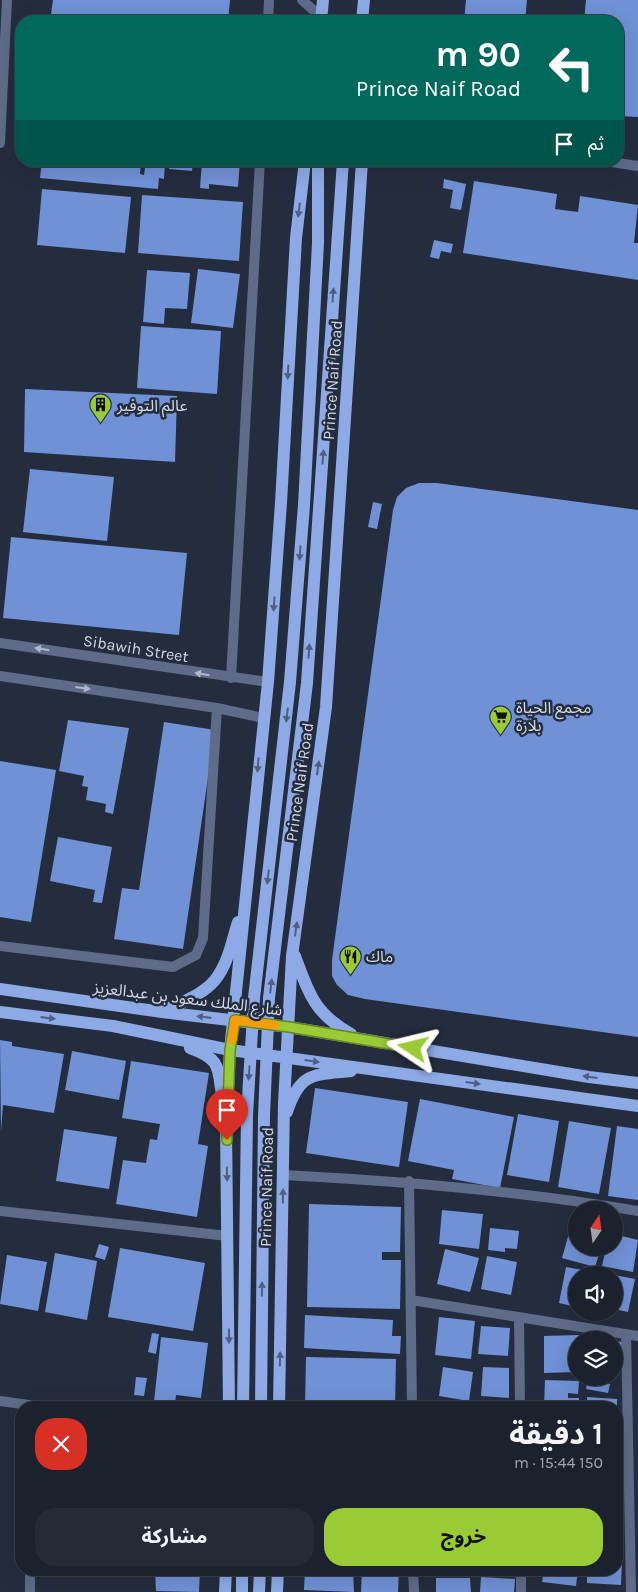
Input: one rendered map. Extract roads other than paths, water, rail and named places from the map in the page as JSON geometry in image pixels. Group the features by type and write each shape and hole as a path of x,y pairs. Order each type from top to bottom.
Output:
{"main road":[{"path":"321,15 323,0"},
{"path":"363,15 364,0"},
{"path":"229,1401 226,1125 230,1050 235,1020 268,682 282,503 296,238 304,167"},
{"path":"244,1401 246,1116 254,1007 290,682 304,505 318,243 318,167"},
{"path":"261,1401 264,1116 269,998 306,682 343,167"},
{"name":"Prince Naif Road","path":"279,1401 286,1057 293,950 326,707 362,167"},
{"path":"162,1012 195,995 214,981 225,965 246,898"},
{"path":"293,950 310,997 331,1022 357,1038"},
{"name":"شارع الملك سعود بن عبدالعزيز","path":"0,989 162,1012 289,1027 589,1077 638,1083"},
{"path":"0,1012 114,1026 230,1050 638,1106"},
{"path":"114,1026 209,1055 216,1064 226,1125"},
{"path":"284,1124 294,1091 304,1081 318,1075 370,1069"},
{"path":"226,1576 226,1592"},
{"path":"242,1576 242,1592"},
{"path":"259,1592 260,1576"},
{"path":"277,1592 278,1576"}],"street":[{"path":"0,144 8,0"},
{"path":"268,15 269,0"},
{"path":"302,0 317,15"},
{"path":"624,164 638,166"},
{"path":"231,678 260,167"},
{"name":"Sibawih Street","path":"0,643 268,682"},
{"path":"0,676 216,708 263,718"},
{"path":"0,946 173,967 196,955 203,938 216,708"},
{"path":"284,1175 410,1182 590,1202 638,1211"},
{"path":"410,1182 412,1401"},
{"path":"0,1211 228,1236"},
{"path":"410,1300 638,1336"},
{"path":"520,1317 520,1401"},
{"path":"626,1334 635,1558 631,1592"},
{"path":"0,1401 15,1404"},
{"path":"30,1576 30,1592"},
{"path":"414,1576 414,1592"},
{"path":"521,1576 521,1592"}],"place":[{"name":"عالم التوفير","path":"101,424"},
{"name":"مجمع الحياة بلازة","path":"500,735"},
{"name":"ماك","path":"350,975"}]}
